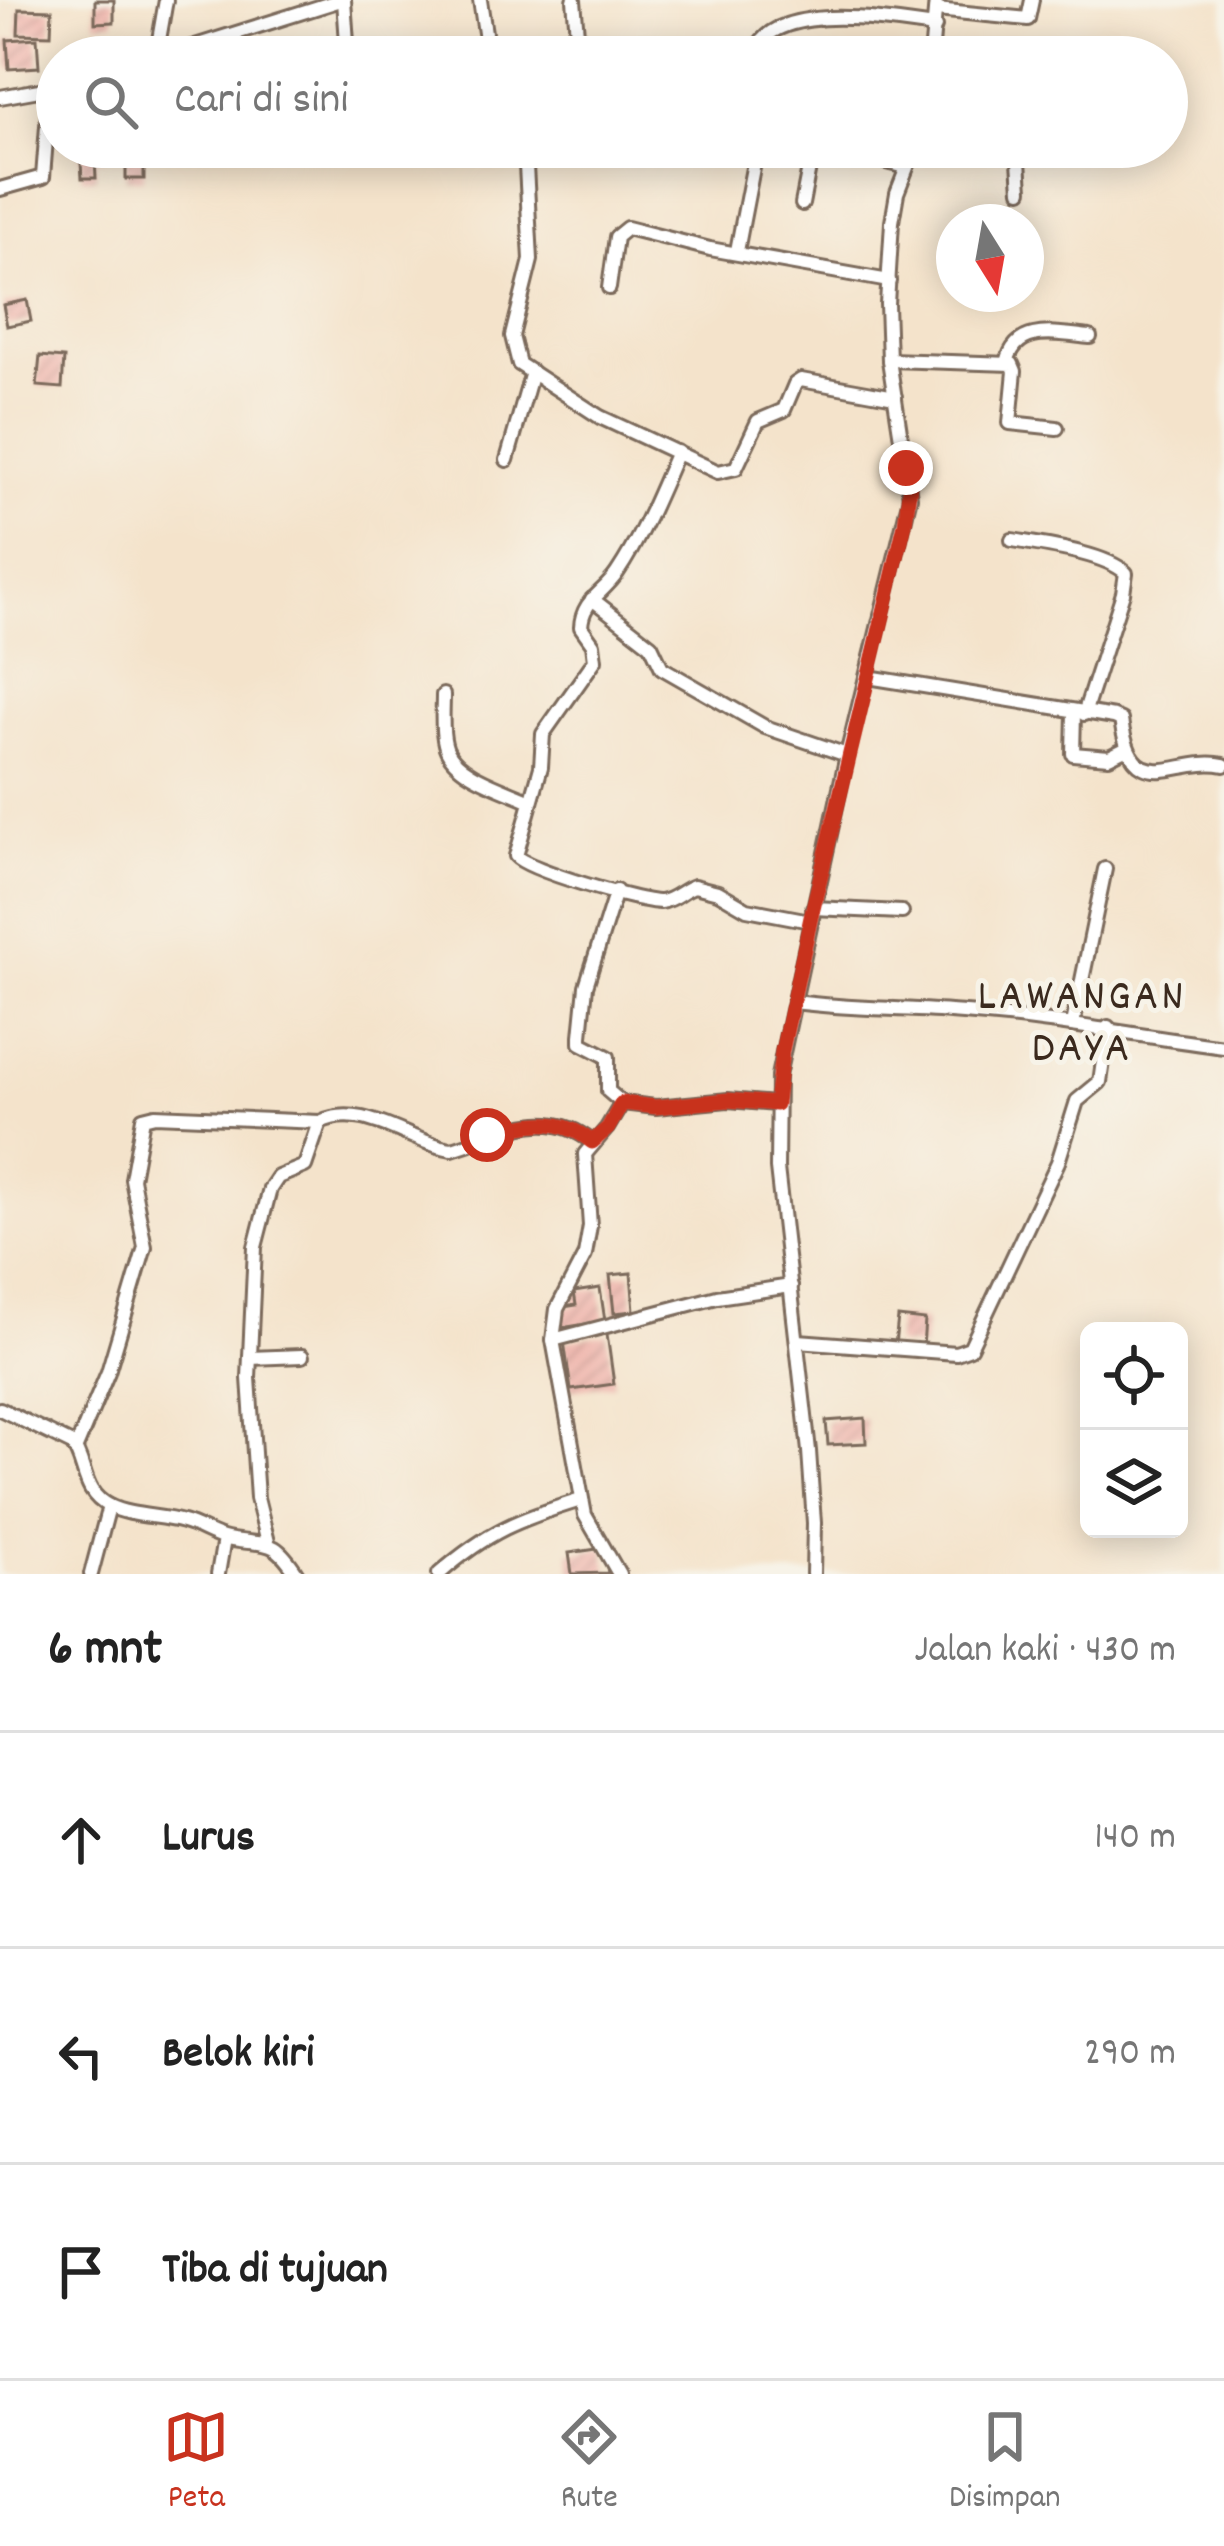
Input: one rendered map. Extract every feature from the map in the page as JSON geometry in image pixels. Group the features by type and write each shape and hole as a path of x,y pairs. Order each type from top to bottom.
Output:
{"street":[{"path":"161,36 166,0"},
{"path":"226,36 342,0 346,36"},
{"path":"480,0 485,33"},
{"path":"574,0 577,36"},
{"path":"934,36 936,5 1028,19 1033,13 1032,0"},
{"path":"761,36 800,11 935,27"},
{"path":"0,97 36,90"},
{"path":"0,188 43,177 44,168"},
{"path":"526,168 531,271 512,335 519,364 600,417 718,472 728,472 736,468 758,422 784,410 802,380 895,397"},
{"path":"737,251 754,168"},
{"path":"802,204 809,168"},
{"path":"813,1574 814,1523 777,1168 776,1104 782,1051 847,755 910,497 889,360 892,222 906,168"},
{"path":"1019,168 1021,190"},
{"path":"609,288 616,237 627,228 710,249 889,281"},
{"path":"1007,363 1011,347 1023,337 1090,337"},
{"path":"889,360 1007,363 1015,371 1010,423 1057,428"},
{"path":"507,460 532,372"},
{"path":"677,452 638,538 614,578 584,607 581,626 593,644 595,660 544,734 542,767 516,850 520,862 661,902 694,886 718,892 746,909 812,915 902,912"},
{"path":"1012,540 1102,561 1126,573 1124,593 1079,713 1073,754 1109,757 1126,749"},
{"path":"592,599 651,645 662,668 765,727 847,755"},
{"path":"868,677 1121,720 1126,749 1139,764 1164,772 1208,763 1224,765"},
{"path":"443,695 450,758 478,777 531,801"},
{"path":"1073,1024 1105,869"},
{"path":"616,891 586,986 580,1036 581,1043 608,1057 608,1091 622,1103 656,1107 728,1100 776,1104"},
{"path":"794,1002 1108,1027 1224,1047"},
{"path":"798,1341 956,1353 970,1348 1058,1162 1077,1101 1100,1082 1108,1027"},
{"path":"619,1574 585,1515 553,1340 557,1309 585,1255 590,1226 585,1154 622,1103"},
{"path":"297,1574 281,1550 268,1542 224,1539 180,1520 109,1506 82,1475 76,1448 108,1372 145,1247 132,1180 143,1118 320,1121 351,1116 452,1149 538,1122 572,1127 592,1142"},
{"path":"268,1542 255,1480 250,1358 255,1247 270,1190 278,1177 304,1166 320,1121"},
{"path":"553,1340 717,1297 791,1286"},
{"path":"250,1358 302,1356"},
{"path":"0,1409 76,1448"},
{"path":"439,1574 478,1540 503,1526 581,1500"},
{"path":"91,1574 109,1506"},
{"path":"218,1574 224,1539"}],"building":[{"path":"95,0 114,0 114,22 95,23"},
{"path":"19,9 52,10 51,35 18,34"},
{"path":"36,38 36,67 9,69 7,40"},
{"path":"81,168 95,168 96,178 82,178"},
{"path":"126,168 144,168 144,179 126,179"},
{"path":"27,300 31,321 7,326 3,305"},
{"path":"40,356 64,358 62,388 37,386"},
{"path":"631,1273 634,1311 614,1313 610,1275"},
{"path":"600,1288 605,1321 561,1328 558,1308 576,1305 574,1292"},
{"path":"898,1317 925,1320 923,1347 895,1345"},
{"path":"607,1334 614,1384 571,1390 564,1341"},
{"path":"865,1418 866,1443 828,1445 826,1421"},
{"path":"604,1548 608,1573 572,1574 569,1553"}],"district":[{"name":"LAWANGAN DAYA","path":"1082,1025"}],"route":[{"path":"487,1135 554,1122 572,1127 592,1142 608,1128 622,1103 656,1107 728,1100 776,1104 782,1051 847,755 905,524 910,497 906,468"}]}
